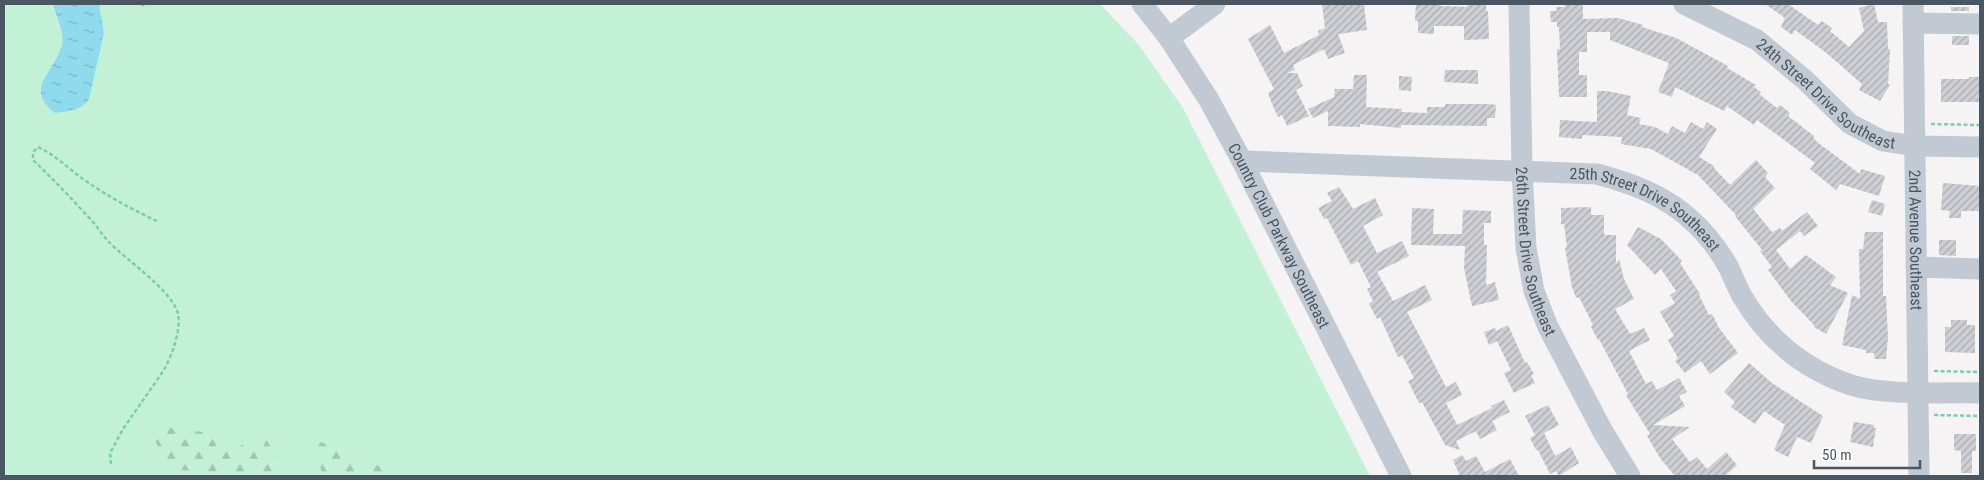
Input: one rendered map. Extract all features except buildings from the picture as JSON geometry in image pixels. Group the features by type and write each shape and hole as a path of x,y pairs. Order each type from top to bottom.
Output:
{"street":[{"name":"Country Club Parkway Southeast","path":"1142,4 1169,38 1209,100 1242,161 1402,476"},
{"path":"1169,38 1215,4"},
{"name":"26th Street Drive Southeast","path":"1519,4 1522,170 1526,248 1534,291 1548,327 1627,475"},
{"name":"24th Street Drive Southeast","path":"1684,4 1757,40 1805,80 1850,124 1883,141 1915,146 1980,147"},
{"path":"1913,13 1980,24"},
{"name":"2nd Avenue Southeast","path":"1913,13 1919,476"},
{"name":"25th Street Drive Southeast","path":"1242,161 1597,174 1629,182 1663,199 1688,218 1708,238 1728,267 1741,294 1755,316 1773,338 1798,359 1825,374 1853,385 1882,390 1980,393"},
{"path":"1916,267 1980,269"}],"path":[{"path":"1926,124 1980,125"},
{"path":"111,464 110,452 135,409 170,359 178,314 173,304 159,287 108,242 56,182 33,160 33,152 38,147 52,154 85,180 136,212 159,222"},
{"path":"1928,370 1980,372"},
{"path":"1929,415 1980,416"}],"green space":[{"path":"4,4 1100,4 1138,44 1183,108 1370,476 4,476"},
{"path":"145,424 202,432 236,447 265,438 289,475 172,470"},
{"path":"306,436 403,476 324,476"}],"water":[{"path":"53,4 99,4 104,33 89,99 78,108 55,113 46,104 41,88 58,55 63,40"}]}
